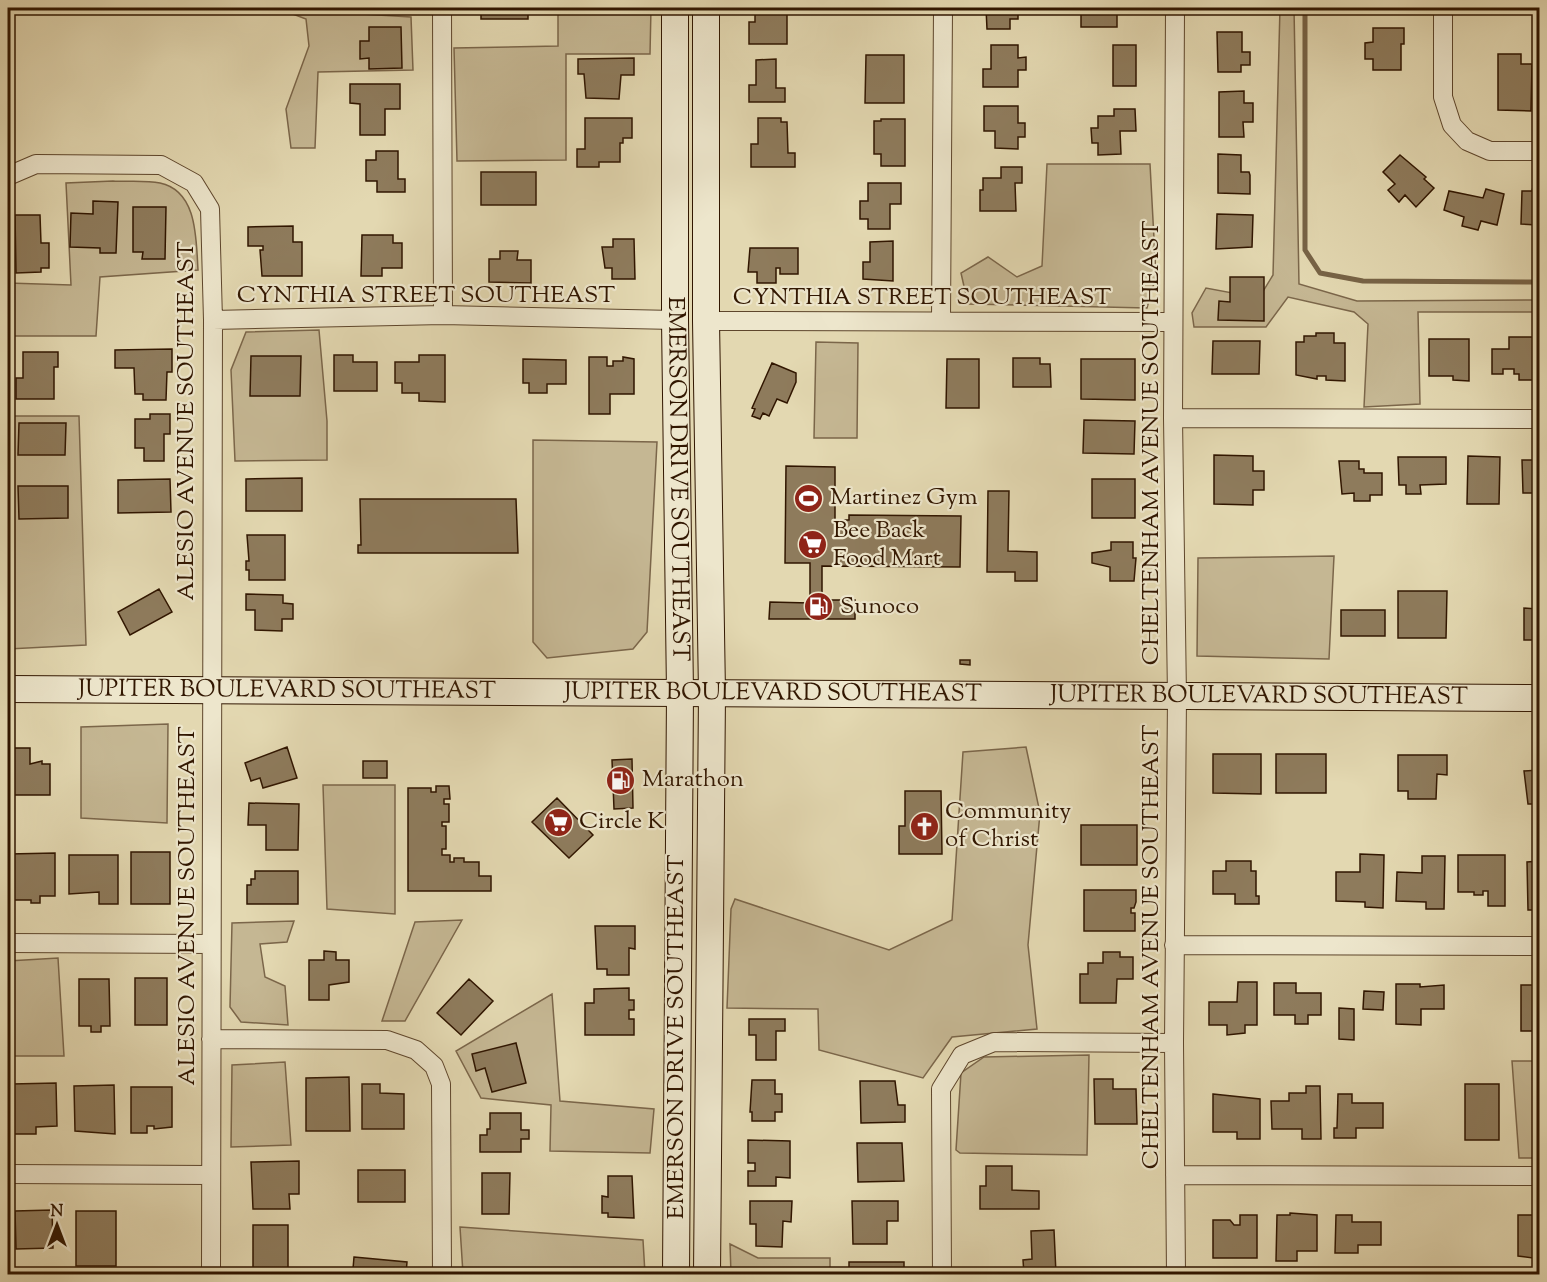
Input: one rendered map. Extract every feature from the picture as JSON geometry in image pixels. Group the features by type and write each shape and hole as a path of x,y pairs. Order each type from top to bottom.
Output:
{"street":[{"path":"442,8 443,315"},
{"name":"EMERSON DRIVE SOUTHEAST","path":"675,8 675,321 680,693 676,1275"},
{"name":"EMERSON DRIVE SOUTHEAST","path":"706,8 706,321 712,693 707,1275"},
{"path":"941,320 943,8"},
{"name":"CHELTENHAM AVENUE SOUTHEAST","path":"1175,8 1173,418 1178,697 1174,945 1176,1275"},
{"path":"1443,8 1443,97 1452,125 1467,141 1490,151 1539,151"},
{"path":"675,150 706,150"},
{"name":"ALESIO AVENUE SOUTHEAST","path":"8,176 36,164 161,165 194,183 210,209 213,320 211,1275"},
{"name":"CYNTHIA STREET SOUTHEAST","path":"213,320 443,315 675,321"},
{"name":"CYNTHIA STREET SOUTHEAST","path":"706,321 1173,322"},
{"path":"1173,418 1539,419"},
{"name":"JUPITER BOULEVARD SOUTHEAST","path":"8,689 1539,698"},
{"path":"8,943 211,944"},
{"path":"1174,945 1539,946"},
{"path":"212,1039 387,1040 416,1050 434,1066 441,1084 442,1275"},
{"path":"942,1275 941,1089 962,1055 994,1042 1174,1043"},
{"path":"8,1174 211,1175"},
{"path":"1175,1175 1539,1176"}],"shaded area":[{"path":"277,8 341,8 345,13 411,17 413,70 318,72 315,148 291,148 286,109 309,46 306,19"},
{"path":"558,8 651,8 650,54 566,54 566,160 457,161 454,48 558,46"},
{"path":"1280,8 1294,8 1299,284 1357,301 1540,300 1539,312 1418,312 1420,404 1364,407 1368,324 1354,312 1288,297 1266,327 1194,327 1192,313 1206,288 1259,298 1273,275"},
{"path":"1047,164 1150,164 1156,276 1147,308 968,304 961,273 988,257 1017,277 1042,266"},
{"path":"113,181 160,183 172,188 182,196 188,206 195,231 198,270 100,277 96,336 8,336 8,283 71,285 66,183"},
{"path":"319,330 327,421 327,460 235,461 231,370 246,332"},
{"path":"816,342 858,343 857,438 814,438"},
{"path":"8,416 79,416 86,645 8,649"},
{"path":"533,440 657,442 647,632 633,649 547,658 533,642"},
{"path":"1334,556 1329,659 1197,656 1198,558"},
{"path":"168,724 167,823 81,818 81,727"},
{"path":"1026,747 1040,813 1028,945 1037,1029 952,1037 923,1078 819,1050 818,1009 727,1008 731,909 735,899 889,950 952,920 963,752"},
{"path":"323,785 395,785 395,914 327,909"},
{"path":"462,920 405,1021 382,1021 415,922"},
{"path":"294,921 287,942 260,944 265,977 285,986 288,1025 241,1022 230,1007 232,923"},
{"path":"58,958 64,1056 8,1056 8,961"},
{"path":"552,994 560,1101 654,1109 650,1153 550,1151 551,1105 481,1098 456,1051"},
{"path":"1089,1055 1087,1155 960,1153 956,1150 961,1073 984,1057"},
{"path":"1512,1061 1539,1061 1539,1158 1519,1158"},
{"path":"285,1062 291,1145 231,1147 232,1065"},
{"path":"460,1227 643,1240 645,1274 463,1274"},
{"path":"730,1244 758,1258 830,1258 830,1274 731,1274"}],"building":[{"path":"481,8 528,8 528,19 481,19"},
{"path":"755,8 787,10 787,44 749,44 749,22 755,22"},
{"path":"986,8 1018,8 1018,19 1010,19 1010,29 987,29"},
{"path":"1081,8 1117,8 1117,27 1081,27"},
{"path":"1217,8 1240,8 1241,12 1217,13"},
{"path":"369,27 401,27 402,68 369,69 369,58 360,59 360,41 369,41"},
{"path":"1373,28 1404,28 1404,44 1401,44 1401,70 1373,70 1373,59 1365,59 1365,43 1373,42"},
{"path":"1217,32 1242,32 1242,52 1250,52 1250,65 1241,65 1241,72 1218,72"},
{"path":"991,45 1018,45 1018,58 1026,57 1026,70 1018,70 1018,87 983,87 983,69 991,69"},
{"path":"1113,45 1136,45 1136,86 1113,86"},
{"path":"1498,54 1521,54 1521,64 1532,64 1531,111 1498,110"},
{"path":"866,55 904,55 904,103 865,103"},
{"path":"634,58 634,75 621,75 619,99 586,98 584,74 578,74 578,59"},
{"path":"776,59 776,88 785,88 785,102 749,102 749,85 756,85 756,60"},
{"path":"350,84 400,84 400,109 385,109 385,135 360,135 360,104 350,103"},
{"path":"1244,91 1244,103 1253,103 1253,122 1243,122 1244,137 1219,137 1219,92"},
{"path":"984,106 1018,106 1018,123 1025,123 1025,137 1018,137 1018,149 995,148 995,131 984,131"},
{"path":"1114,109 1135,109 1136,131 1120,131 1121,154 1098,155 1098,143 1092,143 1091,128 1098,128 1098,116 1114,116"},
{"path":"585,118 632,118 632,138 623,138 623,143 620,143 620,162 599,162 599,167 577,167 577,149 585,149"},
{"path":"758,118 781,118 781,122 787,122 788,153 795,153 795,167 751,167 751,144 758,144"},
{"path":"881,119 905,119 905,166 881,166 881,154 874,154 874,121 881,121"},
{"path":"376,151 398,151 398,179 405,179 405,192 377,192 377,181 366,181 366,160 376,160"},
{"path":"1218,154 1241,155 1241,172 1249,172 1250,175 1250,194 1218,193"},
{"path":"1400,155 1426,177 1424,179 1434,188 1416,207 1405,195 1399,202 1388,190 1395,184 1383,172"},
{"path":"1001,167 1022,167 1022,183 1015,183 1016,211 980,211 980,190 983,190 983,178 1001,178"},
{"path":"481,172 536,172 536,205 481,205"},
{"path":"868,183 901,183 901,204 890,204 890,229 868,229 868,219 860,219 860,201 868,201"},
{"path":"1533,187 1540,187 1540,234 1536,234 1537,225 1521,224 1522,191 1532,191"},
{"path":"1486,189 1504,194 1497,225 1481,221 1478,230 1462,226 1464,217 1444,210 1449,191 1483,198"},
{"path":"93,201 118,202 116,253 100,253 100,248 70,247 71,213 93,214"},
{"path":"133,207 166,207 165,259 142,259 143,252 133,252"},
{"path":"1217,214 1253,215 1252,247 1216,249"},
{"path":"15,215 40,215 41,243 49,243 49,268 41,268 41,272 16,273"},
{"path":"293,226 293,242 302,242 302,276 262,276 260,250 263,250 263,246 248,246 248,227"},
{"path":"362,235 393,235 393,243 402,243 402,268 382,268 382,276 361,276"},
{"path":"613,239 634,239 635,279 612,279 612,268 605,268 602,247 613,247"},
{"path":"893,241 893,281 863,279 863,262 870,262 870,242"},
{"path":"750,248 798,248 798,274 780,274 780,268 776,268 776,283 757,283 757,272 748,272"},
{"path":"500,251 518,251 517,260 531,260 531,283 489,282 489,259 500,259"},
{"path":"1230,277 1264,277 1264,321 1218,320 1219,301 1230,302"},
{"path":"1316,333 1334,333 1334,343 1345,343 1345,381 1326,380 1326,376 1317,376 1317,379 1296,375 1296,342 1304,342 1304,336 1316,336"},
{"path":"1509,337 1536,337 1535,380 1519,380 1519,374 1514,374 1514,369 1503,369 1503,374 1492,374 1492,349 1509,349"},
{"path":"1429,339 1469,339 1469,381 1453,380 1453,376 1429,376"},
{"path":"1213,341 1260,341 1259,374 1212,374"},
{"path":"172,349 172,372 167,372 166,400 143,400 143,394 135,394 134,368 115,368 115,350"},
{"path":"23,352 58,352 58,367 54,367 54,399 16,399 16,378 23,378"},
{"path":"334,355 353,355 353,362 377,362 377,391 334,391"},
{"path":"419,355 445,355 445,402 419,401 419,393 402,393 402,383 395,383 395,362 419,362"},
{"path":"251,356 301,356 300,396 250,396"},
{"path":"589,357 607,357 607,366 613,366 613,361 623,361 623,357 634,359 634,394 610,394 610,414 589,414"},
{"path":"1013,358 1040,358 1040,364 1050,364 1051,387 1013,387"},
{"path":"523,359 566,360 566,384 547,384 547,393 529,393 529,383 523,383"},
{"path":"947,359 979,359 979,408 946,408"},
{"path":"1081,359 1135,359 1135,400 1081,399"},
{"path":"772,363 796,373 796,382 787,403 777,399 769,416 763,413 760,419 752,416 755,409 752,408"},
{"path":"150,414 170,414 170,434 164,434 164,461 144,461 144,448 135,448 135,419 150,419"},
{"path":"1084,420 1135,421 1134,454 1083,453"},
{"path":"19,423 66,423 65,455 18,455"},
{"path":"1214,455 1253,456 1253,471 1264,471 1264,490 1253,490 1253,505 1214,504"},
{"path":"1468,456 1500,457 1499,504 1467,504"},
{"path":"1398,457 1446,457 1446,484 1420,485 1421,494 1406,494 1406,485 1399,485"},
{"path":"1522,460 1540,460 1540,503 1538,493 1523,493"},
{"path":"1339,461 1359,461 1359,469 1364,469 1364,473 1382,473 1382,495 1370,495 1370,501 1354,501 1354,493 1342,494"},
{"path":"786,466 835,467 835,520 849,520 849,515 961,516 960,567 822,566 822,600 855,600 855,619 769,619 770,602 810,603 810,563 785,563"},
{"path":"302,478 302,511 246,511 246,479"},
{"path":"170,479 171,512 118,513 118,480"},
{"path":"1092,479 1135,479 1135,518 1092,518"},
{"path":"18,486 68,486 68,518 19,519"},
{"path":"988,491 1009,491 1008,551 1037,552 1037,581 1015,581 1015,572 987,572"},
{"path":"360,499 516,499 518,553 358,553 358,545 361,545"},
{"path":"247,535 285,535 285,580 249,580 249,570 246,570 246,561 249,561"},
{"path":"1111,542 1133,542 1133,558 1136,558 1134,581 1110,581 1110,567 1092,563 1092,553 1111,550"},
{"path":"159,589 172,612 130,635 118,612"},
{"path":"1398,591 1447,591 1446,638 1398,638"},
{"path":"246,594 283,595 283,603 293,604 293,619 282,619 282,631 255,630 255,610 246,610"},
{"path":"1537,598 1540,598 1540,640 1524,640 1524,608 1537,609"},
{"path":"1341,610 1385,610 1385,636 1341,636"},
{"path":"960,660 970,660 970,665 960,664"},
{"path":"287,747 297,778 263,788 260,778 251,781 245,763"},
{"path":"13,748 30,748 30,764 42,761 42,764 50,764 50,795 13,795"},
{"path":"1213,754 1261,754 1261,794 1213,793"},
{"path":"1276,754 1326,754 1326,793 1276,793"},
{"path":"1398,755 1447,755 1447,775 1437,774 1436,799 1408,799 1408,791 1398,791"},
{"path":"632,759 633,808 614,809 612,760"},
{"path":"363,761 387,761 387,778 363,778"},
{"path":"1540,770 1540,804 1528,804 1524,771"},
{"path":"436,786 449,786 450,799 444,799 444,804 449,804 449,822 442,822 442,826 446,826 446,849 442,849 442,855 450,855 450,862 454,862 454,858 464,858 464,862 479,862 479,876 491,876 491,891 408,891 408,788 431,788 431,792 436,792"},
{"path":"905,791 941,791 942,854 899,854 899,826 905,826"},
{"path":"557,798 593,835 569,858 532,822"},
{"path":"249,803 299,804 298,850 266,850 266,825 248,825"},
{"path":"1081,825 1137,825 1137,865 1081,865"},
{"path":"131,852 170,852 170,904 131,904"},
{"path":"55,853 55,896 40,896 40,903 31,903 31,900 10,900 9,854"},
{"path":"1360,854 1384,855 1383,908 1365,907 1365,902 1336,901 1336,872 1360,872"},
{"path":"69,855 118,855 118,904 99,904 99,892 69,894"},
{"path":"1458,855 1505,855 1505,906 1488,906 1488,891 1483,891 1483,895 1474,895 1474,892 1458,892"},
{"path":"1422,856 1445,856 1444,909 1426,909 1426,902 1396,901 1397,872 1422,873"},
{"path":"1226,861 1251,861 1251,871 1256,871 1256,896 1259,896 1259,904 1235,904 1235,894 1213,894 1213,871 1226,871"},
{"path":"1540,861 1540,910 1528,910 1527,862"},
{"path":"255,871 298,871 298,904 247,904 247,885 251,885 251,879 255,879"},
{"path":"1084,890 1136,890 1136,902 1134,908 1131,908 1131,913 1135,913 1135,931 1084,931"},
{"path":"595,926 635,926 635,949 629,948 629,975 607,975 607,969 597,969"},
{"path":"324,951 336,952 336,960 349,960 349,982 329,985 329,1000 309,1000 309,960 324,960"},
{"path":"1103,952 1120,952 1120,957 1133,957 1133,979 1117,979 1116,1003 1080,1003 1080,974 1088,974 1088,963 1103,963"},
{"path":"135,978 167,978 167,1025 135,1025"},
{"path":"79,979 109,979 110,1026 101,1026 101,1032 91,1032 91,1026 79,1026"},
{"path":"469,979 493,1001 461,1035 437,1013"},
{"path":"1238,982 1257,982 1257,1025 1245,1025 1245,1033 1227,1035 1227,1025 1209,1025 1209,1002 1237,1002"},
{"path":"1274,983 1296,983 1296,993 1321,993 1321,1015 1308,1015 1308,1024 1295,1024 1295,1015 1274,1015"},
{"path":"1396,984 1420,984 1420,987 1444,985 1444,1009 1421,1009 1421,1025 1396,1024"},
{"path":"1521,985 1538,985 1540,1042 1537,1042 1537,1031 1521,1031"},
{"path":"629,988 629,1000 634,1000 634,1010 629,1010 629,1019 634,1019 634,1035 585,1035 585,1003 594,1003 594,989"},
{"path":"1364,991 1384,992 1383,1010 1363,1009"},
{"path":"1339,1008 1354,1009 1354,1040 1339,1039"},
{"path":"749,1019 785,1019 785,1031 776,1031 776,1060 756,1060 756,1035 749,1035"},
{"path":"516,1043 526,1083 492,1092 485,1068 476,1071 472,1054"},
{"path":"349,1077 350,1131 306,1131 306,1078"},
{"path":"1094,1079 1113,1079 1113,1089 1136,1089 1137,1124 1095,1124"},
{"path":"752,1080 775,1080 775,1094 782,1094 782,1112 775,1112 775,1121 752,1121 752,1112 750,1112"},
{"path":"860,1081 895,1081 898,1105 905,1105 905,1122 861,1123"},
{"path":"56,1083 57,1126 36,1127 36,1134 13,1134 12,1084"},
{"path":"362,1084 380,1084 380,1093 404,1094 404,1129 362,1129"},
{"path":"1465,1084 1499,1084 1499,1140 1465,1140"},
{"path":"114,1085 115,1134 75,1131 74,1086"},
{"path":"1306,1086 1320,1086 1321,1139 1302,1139 1302,1129 1272,1129 1271,1101 1289,1101 1289,1093 1306,1093"},
{"path":"131,1087 172,1087 172,1127 154,1129 154,1126 147,1126 147,1133 131,1133"},
{"path":"1213,1094 1260,1099 1260,1139 1237,1139 1237,1132 1213,1132"},
{"path":"1338,1094 1352,1094 1352,1103 1383,1103 1383,1128 1356,1128 1356,1138 1334,1138 1334,1128 1337,1128"},
{"path":"490,1113 521,1113 521,1130 529,1130 529,1139 521,1139 521,1152 480,1152 480,1135 487,1135 487,1129 490,1129"},
{"path":"748,1140 790,1141 790,1178 776,1177 776,1186 748,1186 748,1171 755,1171 755,1163 748,1163"},
{"path":"857,1143 902,1143 904,1181 858,1182"},
{"path":"299,1161 299,1194 289,1194 290,1209 253,1209 251,1162"},
{"path":"986,1166 1012,1166 1012,1190 1039,1191 1039,1209 980,1209 980,1186 986,1186"},
{"path":"358,1170 405,1170 405,1202 358,1202"},
{"path":"482,1173 510,1173 509,1214 482,1214"},
{"path":"608,1176 632,1176 634,1218 608,1217 608,1213 602,1213 602,1196 608,1197"},
{"path":"750,1201 792,1201 791,1222 783,1221 782,1247 756,1246 756,1224 750,1224"},
{"path":"852,1201 898,1201 898,1221 887,1221 887,1244 853,1244"},
{"path":"52,1210 53,1248 16,1249 15,1211"},
{"path":"76,1211 116,1211 116,1266 76,1266"},
{"path":"1290,1213 1317,1215 1317,1251 1297,1251 1297,1261 1276,1261 1277,1215 1290,1215"},
{"path":"1240,1215 1257,1215 1257,1258 1213,1258 1213,1220 1230,1220 1234,1225 1240,1225"},
{"path":"1336,1215 1352,1215 1352,1222 1381,1222 1381,1245 1358,1245 1358,1253 1335,1253"},
{"path":"1518,1215 1537,1215 1540,1259 1518,1256"},
{"path":"253,1225 288,1225 288,1268 253,1268"},
{"path":"1054,1230 1056,1274 1024,1274 1023,1260 1032,1259 1031,1231"},
{"path":"354,1257 407,1262 406,1274 359,1274 359,1269 353,1269"},
{"path":"849,1262 904,1262 904,1274 849,1274"}],"waterway":[{"path":"1305,8 1305,250 1320,273 1363,281 1540,282"}],"place":[{"name":"Martinez Gym","path":"809,498"},
{"name":"Bee Back Food Mart","path":"812,545"},
{"name":"Sunoco","path":"819,607"},
{"name":"Marathon","path":"621,780"},
{"name":"Circle K","path":"558,822"},
{"name":"Community of Christ","path":"924,826"}]}
